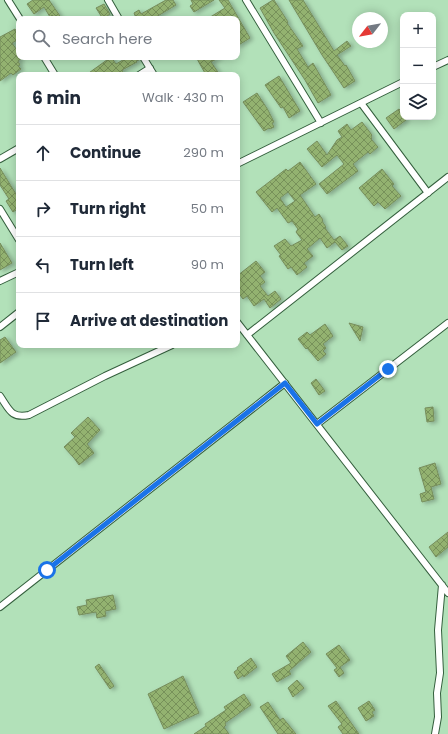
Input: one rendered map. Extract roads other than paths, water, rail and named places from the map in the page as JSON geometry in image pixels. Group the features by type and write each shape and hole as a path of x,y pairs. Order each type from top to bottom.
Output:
{"street":[{"path":"8,0 18,16"},
{"path":"108,0 117,16"},
{"path":"246,0 321,123"},
{"path":"46,60 53,72"},
{"path":"145,60 152,72"},
{"path":"436,66 448,60"},
{"path":"144,72 150,68"},
{"path":"240,163 400,84"},
{"path":"361,104 428,193"},
{"path":"0,159 16,150"},
{"path":"247,335 448,177"},
{"path":"0,209 16,235"},
{"path":"0,282 16,274"},
{"path":"0,327 16,314"},
{"path":"317,424 448,323"},
{"path":"240,326 448,593"},
{"path":"0,396 13,414 21,417 29,415 105,376 166,348"},
{"path":"0,607 285,383"},
{"path":"435,734 438,717 437,693 440,673 438,630 442,585"}]}
